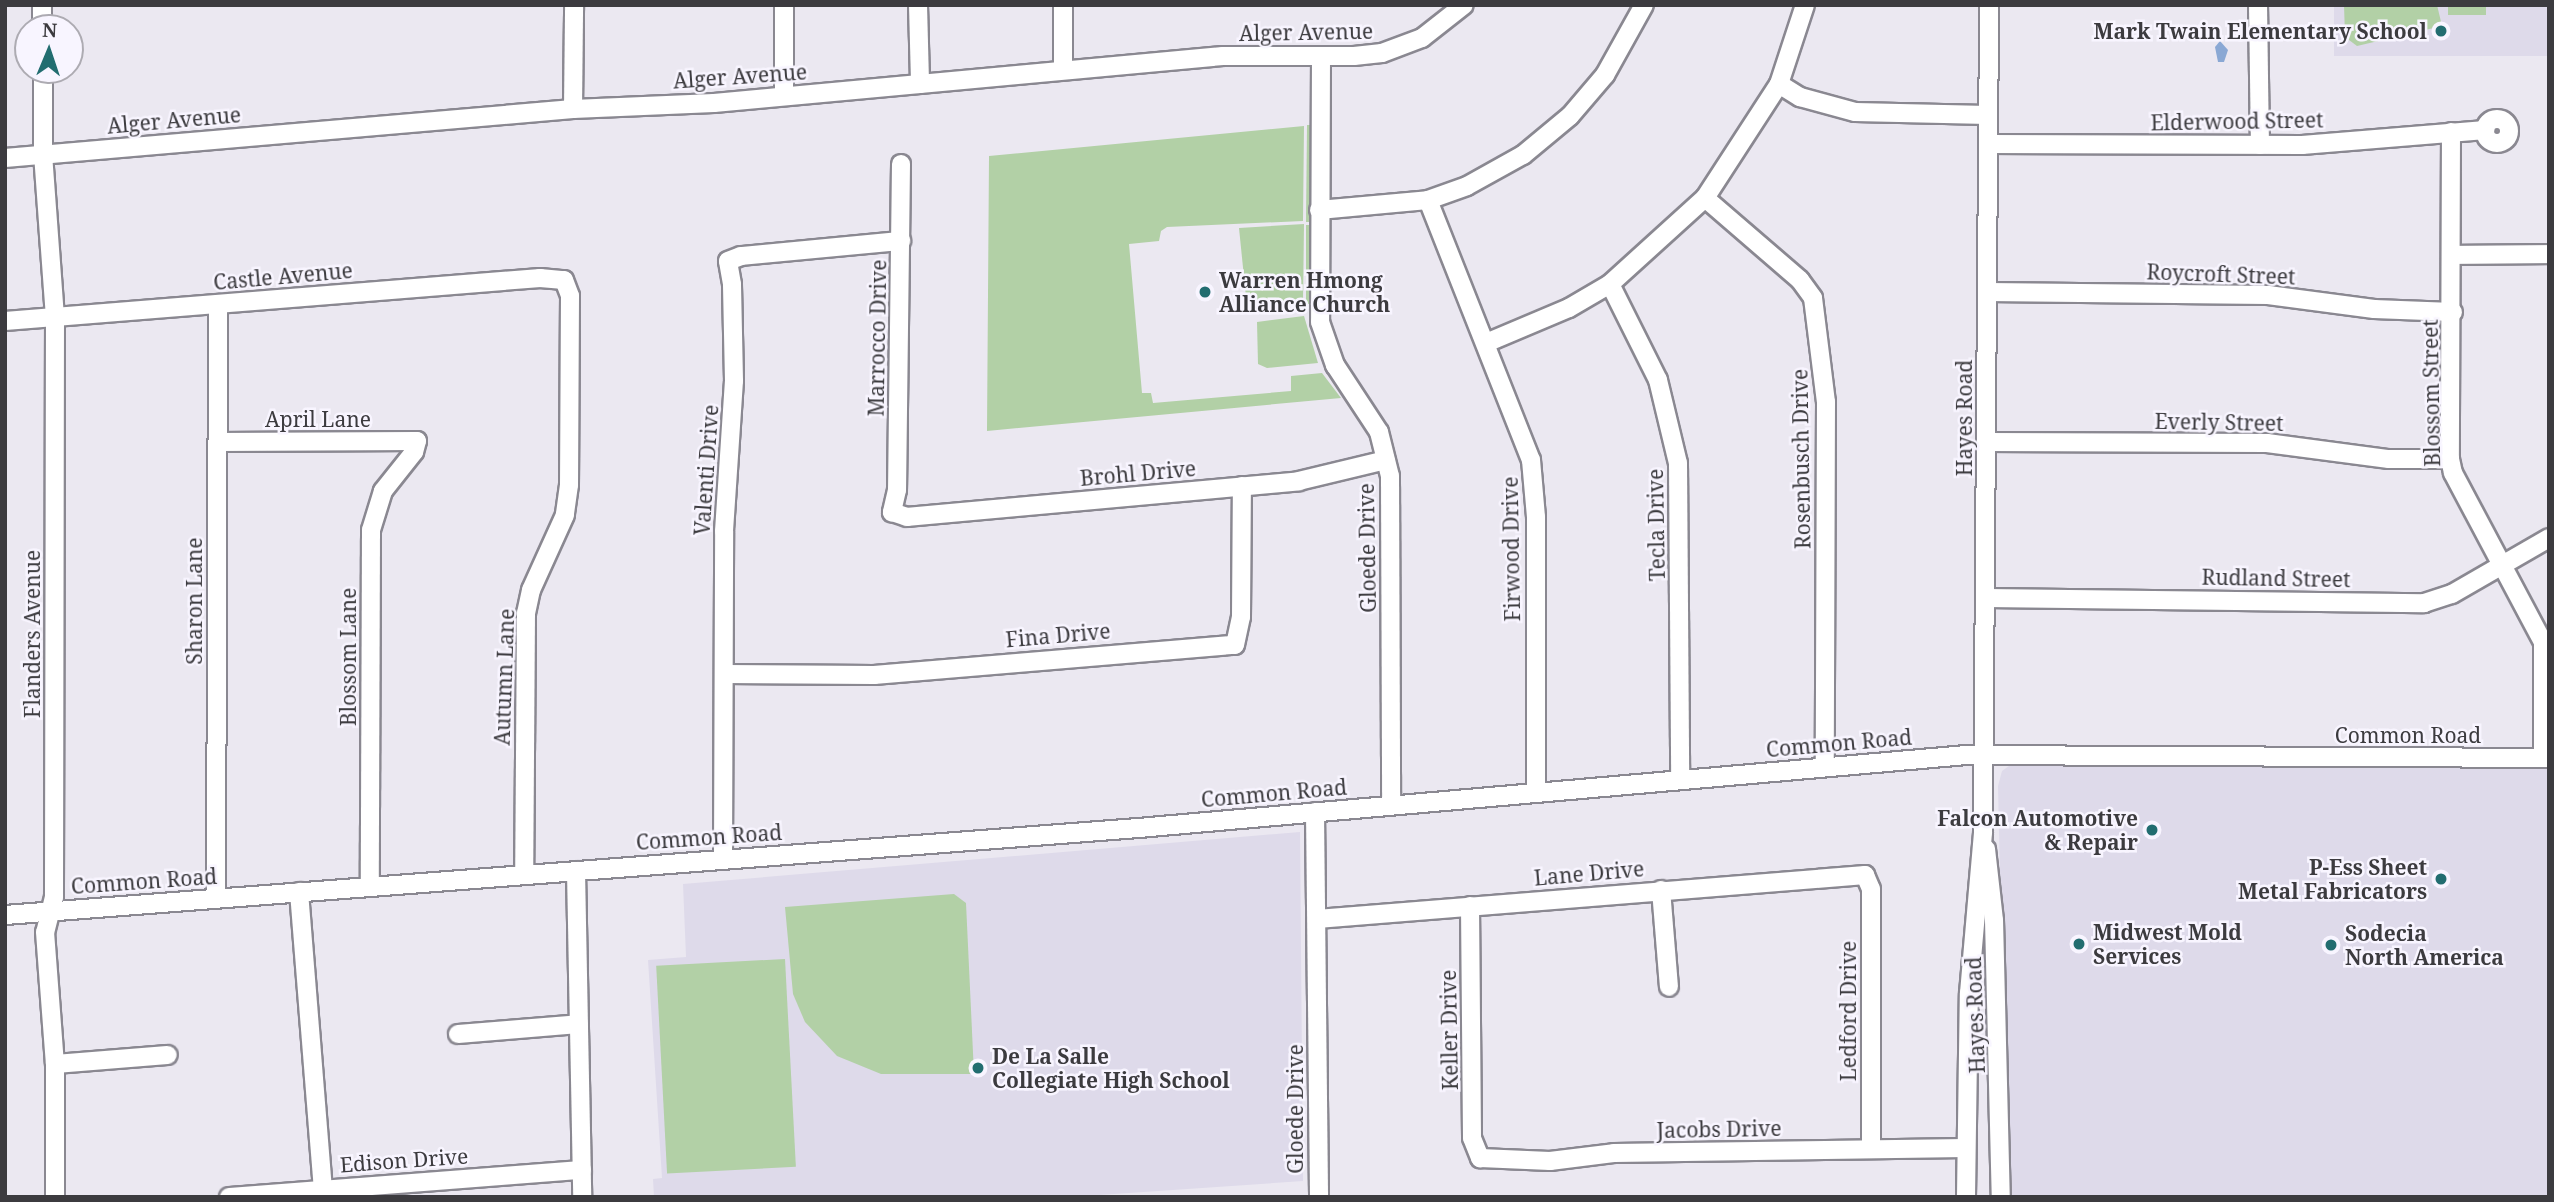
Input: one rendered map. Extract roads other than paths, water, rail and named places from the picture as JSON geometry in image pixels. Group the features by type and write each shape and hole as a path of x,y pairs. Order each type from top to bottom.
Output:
{"street":[{"path":"573,109 574,5"},
{"path":"784,5 784,96"},
{"path":"918,5 920,83"},
{"path":"1063,5 1063,70"},
{"name":"Alger Avenue","path":"5,158 573,109 784,96 1223,56 1382,53 1438,27 1464,5"},
{"path":"1319,210 1429,200 1496,172 1540,143 1605,75 1644,5"},
{"path":"1486,343 1569,308 1610,284 1705,198 1779,84 1805,5"},
{"name":"Hayes Road","path":"1966,1197 1969,993 1983,832 1989,5"},
{"path":"2258,5 2260,145"},
{"name":"Gloede Drive","path":"1321,56 1317,287 1325,343 1335,365 1366,407 1386,460 1391,493 1391,805"},
{"name":"Flanders Avenue","path":"43,84 43,154 55,317 54,897 45,932 55,1064 55,1197"},
{"path":"1779,84 1800,97 1855,112 1989,115"},
{"name":"Elderwood Street","path":"1988,144 2260,145 2485,130"},
{"name":"Blossom Street","path":"2451,132 2453,312 2450,459 2453,473 2543,642 2546,758"},
{"name":"Marrocco Drive","path":"892,512 897,490 901,164"},
{"name":"Rosenbusch Drive","path":"1705,198 1800,279 1813,298 1826,402 1825,767"},
{"name":"Firwood Drive","path":"1429,200 1522,430 1535,483 1536,792"},
{"name":"Valenti Drive","path":"723,859 724,531 734,381 732,284 728,261 901,241"},
{"path":"2453,255 2549,254"},
{"name":"Castle Avenue","path":"5,321 551,278 564,280"},
{"name":"Autumn Lane","path":"524,874 526,613 531,590 565,515 569,485 570,296 564,280"},
{"name":"Tecla Drive","path":"1610,284 1658,380 1678,463 1680,779"},
{"name":"Roycroft Street","path":"1987,292 2268,295 2374,310 2453,312"},
{"name":"Sharon Lane","path":"216,899 218,304"},
{"name":"April Lane","path":"218,442 417,441"},
{"name":"Blossom Lane","path":"370,887 371,530 383,491 414,452 417,441"},
{"name":"Everly Street","path":"1986,442 2267,443 2389,459 2450,459"},
{"name":"Brohl Drive","path":"892,512 907,517 1242,486 1325,477 1386,460"},
{"name":"Fina Drive","path":"725,674 874,675 1235,645 1241,617 1242,486"},
{"name":"Rudland Street","path":"1986,598 2424,603 2452,594 2549,538"},
{"name":"Common Road","path":"5,915 1315,812 1983,754 2546,758"},
{"name":"Gloede Drive","path":"1315,812 1319,1197"},
{"name":"Hayes Road","path":"1983,832 1993,901 2001,1197"},
{"path":"576,871 582,1197"},
{"name":"Lane Drive","path":"1317,919 1865,875"},
{"name":"Ledford Drive","path":"1865,875 1871,889 1871,1149"},
{"path":"1661,890 1669,987"},
{"path":"299,892 323,1189"},
{"name":"Keller Drive","path":"1470,906 1475,1154"},
{"path":"1969,993 1997,992"},
{"path":"458,1034 579,1024"},
{"path":"55,1064 168,1055"},
{"name":"Jacobs Drive","path":"1475,1154 1486,1161 1526,1162 1614,1153 1966,1148"},
{"name":"Edison Drive","path":"229,1197 582,1170"}],"water":[{"path":"2220,41 2228,50 2224,62 2218,62 2215,47"}],"place":[{"name":"Mark Twain Elementary School","path":"2441,31"},
{"name":"Warren Hmong Alliance Church","path":"1205,292"},
{"name":"Falcon Automotive & Repair","path":"2152,830"},
{"name":"P-Ess Sheet Metal Fabricators","path":"2441,879"},
{"name":"Midwest Mold Services","path":"2079,944"},
{"name":"Sodecia North America","path":"2331,945"},
{"name":"De La Salle Collegiate High School","path":"978,1068"}]}
